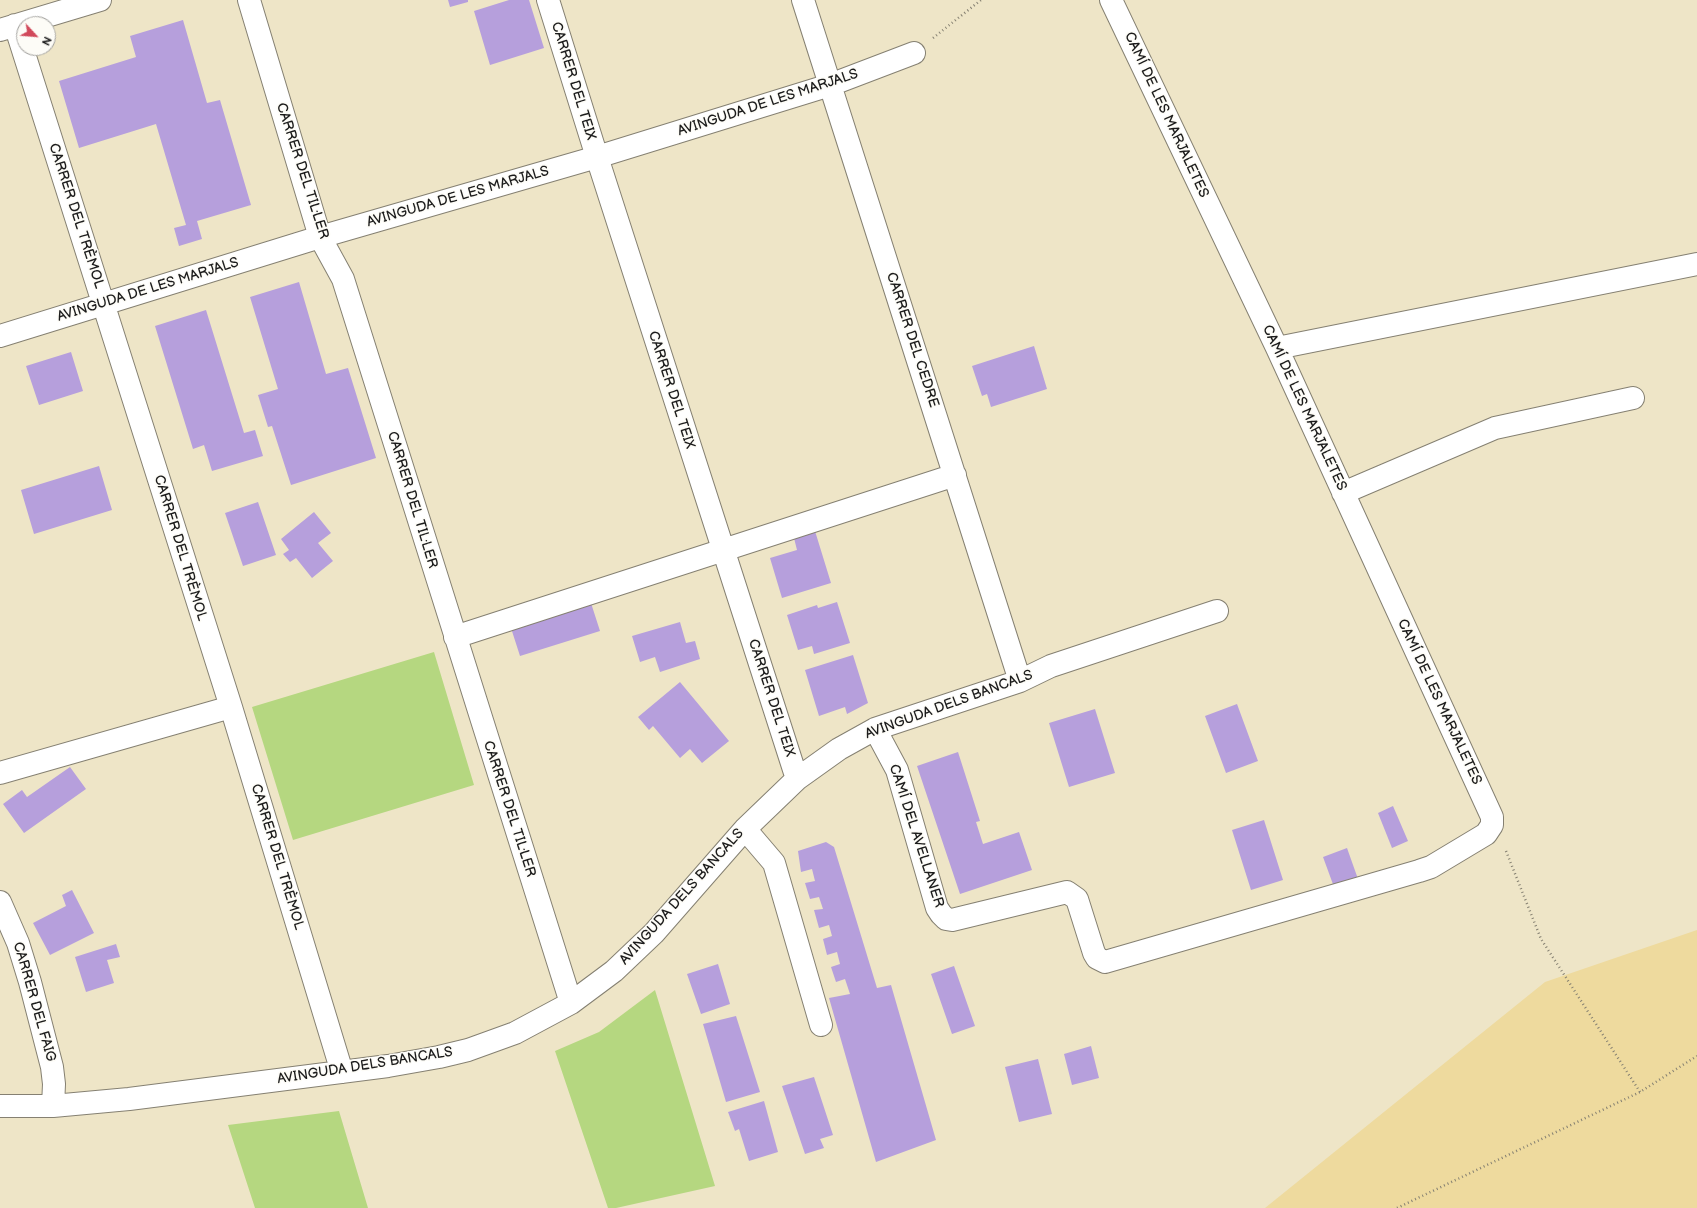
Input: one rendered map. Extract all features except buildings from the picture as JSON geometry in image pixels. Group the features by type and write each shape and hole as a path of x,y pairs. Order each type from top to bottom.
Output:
{"street":[{"path":"8,28 100,0"},
{"name":"CARRER DEL TIL·LER","path":"249,0 320,237 343,279 571,1003"},
{"name":"CARRER DEL TEIX","path":"548,0 596,157 797,779"},
{"name":"CARRER DEL CEDRE","path":"802,0 1020,681"},
{"name":"CAMÍ DE LES MARJALETES","path":"1111,0 1277,348 1492,817"},
{"name":"CARRER DEL TRÈMOL","path":"8,28 103,303 230,707 342,1072"},
{"name":"AVINGUDA DE LES MARJALS","path":"0,336 320,237 596,157 830,85 914,53"},
{"path":"1277,348 1697,264"},
{"path":"1343,493 1495,428 1633,398"},
{"path":"455,637 955,475"},
{"name":"AVINGUDA DELS BANCALS","path":"0,1106 53,1106 129,1099 342,1072 439,1057 468,1050 515,1033 571,1003 598,984 640,948 745,829 797,779 839,749 875,729 1020,681 1051,666 1217,611"},
{"path":"0,773 230,707"},
{"name":"CAMÍ DEL AVELLANER","path":"875,729 896,770 937,908 941,914 946,919 960,919 1067,892 1077,899 1094,953 1097,958 1105,962 1419,871 1436,864 1486,834 1492,825 1492,817"},
{"path":"745,829 774,863 821,1026"},
{"name":"CARRER DEL FAIG","path":"0,902 18,944 30,982 52,1067 54,1084 53,1106"}],"path":[{"path":"914,53 981,0"},
{"path":"1492,817 1541,939 1640,1092"},
{"path":"1397,1208 1640,1092 1697,1056"}],"green space":[{"path":"434,652 474,785 293,840 252,707"},
{"path":"655,990 715,1186 616,1208 608,1208 555,1051 599,1032"},
{"path":"339,1111 368,1208 255,1208 228,1125"}],"sand":[{"path":"1697,930 1697,1208 1265,1208 1545,982"}]}
